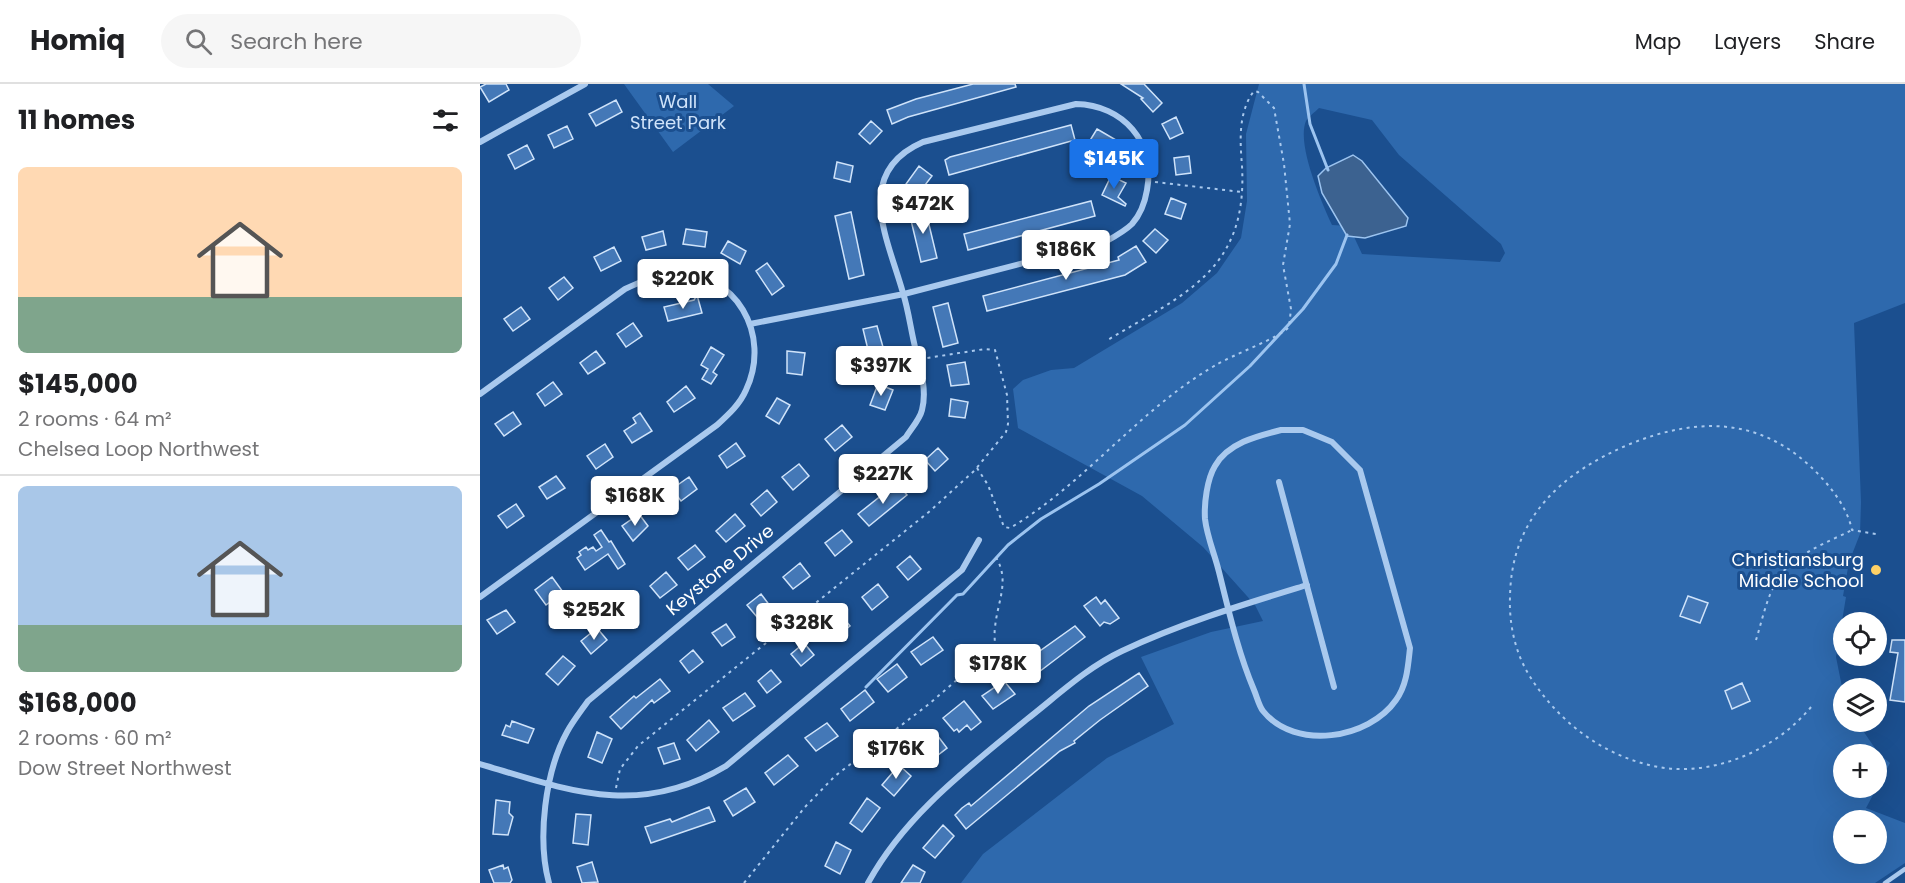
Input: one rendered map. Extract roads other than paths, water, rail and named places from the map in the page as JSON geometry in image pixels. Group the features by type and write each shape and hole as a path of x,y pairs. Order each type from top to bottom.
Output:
{"street":[{"path":"480,142 585,84"},
{"name":"Keystone Drive","path":"549,883 542,841 549,784 566,733 588,701 906,437 922,413 925,395 918,360 904,294 884,235 880,212 880,193 885,175 895,160 908,148 923,142 1076,104 1094,105 1109,110 1131,127 1146,153 1149,181 1141,210 1132,224 1105,242 904,294"},
{"path":"480,394 625,289 651,278 674,274 698,276 722,285 740,302 755,342 754,365 747,389 734,410 717,425 480,597"},
{"path":"750,324 904,294"},
{"path":"1281,430 1303,430 1332,442 1360,470 1410,648 1407,675 1396,700 1376,720 1353,732 1312,735 1289,729 1263,711 1246,672 1227,609 1205,519 1207,490 1215,466 1232,447 1255,436 1281,430"},
{"path":"1279,482 1334,687"},
{"path":"480,764 549,784 616,796 647,797 667,793 696,782 726,766 962,570 979,540"},
{"path":"868,883 891,848 925,807 1078,678 1122,651 1227,609 1307,585"}],"lane":[{"path":"1885,883 1905,869"}],"waterway":[{"path":"1304,84 1310,124 1328,170"},
{"path":"866,687 957,595 963,594 1008,545 1041,519 1099,484 1185,425 1250,366 1303,309 1336,264 1347,235"}],"place":[{"name":"Christiansburg Middle School","path":"1876,570"}],"park label":[{"name":"Wall Street Park","path":"678,112"}]}
